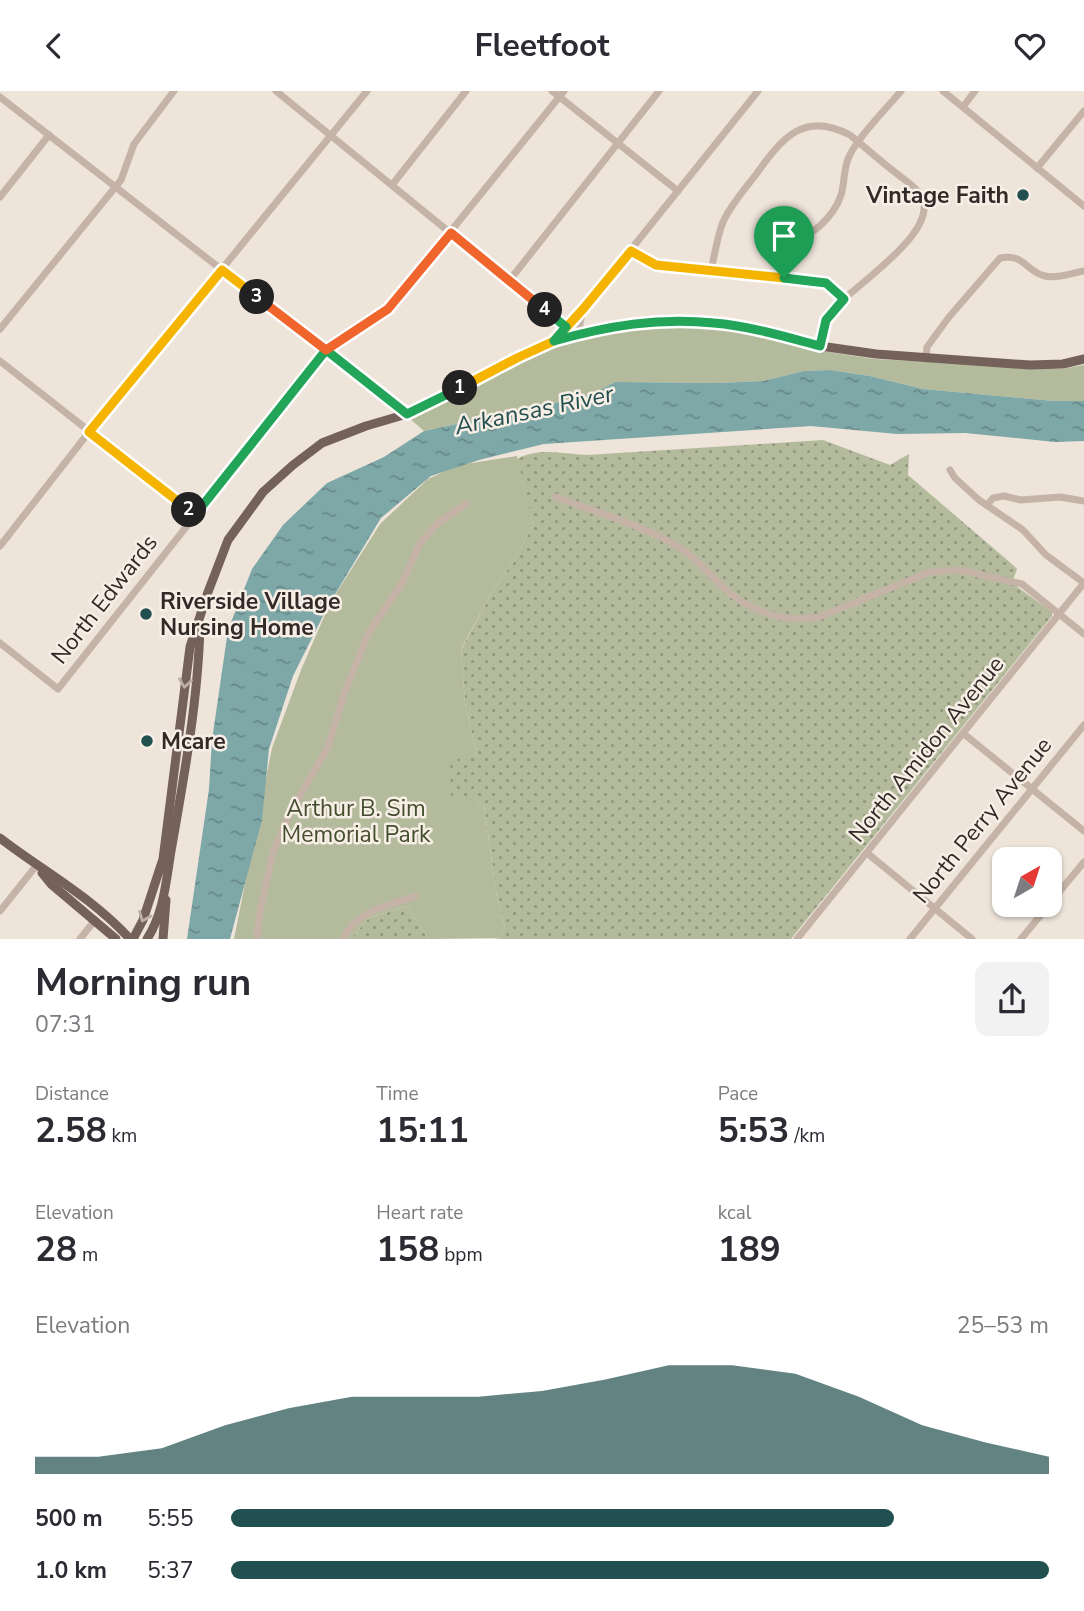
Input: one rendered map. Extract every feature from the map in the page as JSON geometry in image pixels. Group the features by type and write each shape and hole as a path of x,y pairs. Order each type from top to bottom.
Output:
{"main road":[{"path":"0,838 36,866 57,878 131,939 143,920 163,859 190,647 228,540 263,492 322,443 407,414 554,341 603,327 642,322 691,321 756,330 820,346 926,358 1030,365 1063,364 1084,359"},
{"path":"163,939 166,885 186,761 200,649 201,617"},
{"path":"36,866 51,884 116,939"},
{"path":"147,939 156,921 166,885"}],"street":[{"path":"0,329 115,187 128,164 134,144 174,91"},
{"path":"276,91 566,327"},
{"path":"0,545 367,91"},
{"path":"392,185 466,91"},
{"path":"552,91 562,94 678,191"},
{"path":"509,281 659,91"},
{"path":"554,341 631,251 758,91"},
{"path":"784,278 787,258 795,245 827,219 838,203 845,185 848,159 901,91"},
{"path":"943,91 1084,206"},
{"path":"963,107 975,91"},
{"name":"North Edwards","path":"0,643 58,689 326,350 388,309 562,94"},
{"path":"0,97 407,414"},
{"path":"1037,168 1084,111"},
{"path":"711,270 724,222 782,140 797,130 814,125 837,128 859,142 920,193 925,209 924,218 890,260 844,299 826,320 820,346"},
{"path":"0,197 49,135"},
{"path":"631,251 656,265 826,283 844,299"},
{"path":"926,358 927,347 934,337 1000,258 1017,258 1045,276 1084,271"},
{"path":"580,334 584,308"},
{"path":"0,361 195,515"},
{"path":"950,470 955,478 987,505 1023,530 1046,555 1084,583"},
{"path":"987,505 993,498 1004,496 1021,500 1059,497 1084,501"},
{"path":"556,497 638,526 674,544 697,560 737,599 774,615 800,619 831,614 893,585 930,572 960,570 988,574 1022,584 1084,634"},
{"path":"257,939 273,852 291,811 328,747 344,694 369,632 401,585 419,543 438,523 466,504"},
{"name":"North Amidon Avenue","path":"797,939 1084,583"},
{"name":"North Perry Avenue","path":"910,939 1084,725"},
{"path":"964,734 1084,831"},
{"path":"867,852 972,939"},
{"path":"1062,888 1084,862"},
{"path":"0,911 36,866"},
{"path":"343,939 363,916 416,896"},
{"path":"1021,939 1039,917"},
{"path":"80,939 94,920"}],"green space":[{"path":"692,326 749,333 809,349 874,359 1062,369 1084,365 1084,401 1054,401 923,389 870,376 830,370 804,371 763,381 615,382 588,396 424,431 409,418 461,395 519,362 561,346 625,331"},
{"path":"823,440 890,465 909,454 908,475 1013,565 1017,569 1012,583 1052,612 1052,616 791,939 494,939 500,938 505,927 497,898 484,806 474,798 450,798 450,760 477,755 465,703 461,650 533,525 517,459 542,452 587,455"},
{"name":"Arthur B. Sim Memorial Park","path":"517,456 533,525 461,649 465,703 477,755 450,761 451,798 474,798 484,806 497,898 505,927 500,938 429,939 407,906 369,918 350,939 234,939 272,748 330,603 380,524 428,479 459,465"},
{"path":"407,906 429,939 350,939 369,918"}],"water":[{"name":"Arkansas River","path":"830,370 870,376 923,389 1054,401 1084,401 1084,441 1055,442 965,433 897,434 811,426 544,444 479,460 431,476 381,518 328,606 293,676 269,749 262,820 230,939 187,939 228,630 252,569 283,525 327,483 384,457 424,431 588,396 615,382 763,381 804,371"}],"place":[{"name":"Vintage Faith","path":"1023,195"},
{"name":"Riverside Village Nursing Home","path":"146,614"},
{"name":"Mcare","path":"147,741"}],"route":[{"path":"784,278 656,265 631,251 584,308 554,341 407,414 326,350 195,515 89,432 222,270 326,350 388,309 451,233 566,327 554,341 603,327 642,322 691,321 756,330 820,346 826,320 844,299 826,283 784,278"}]}
